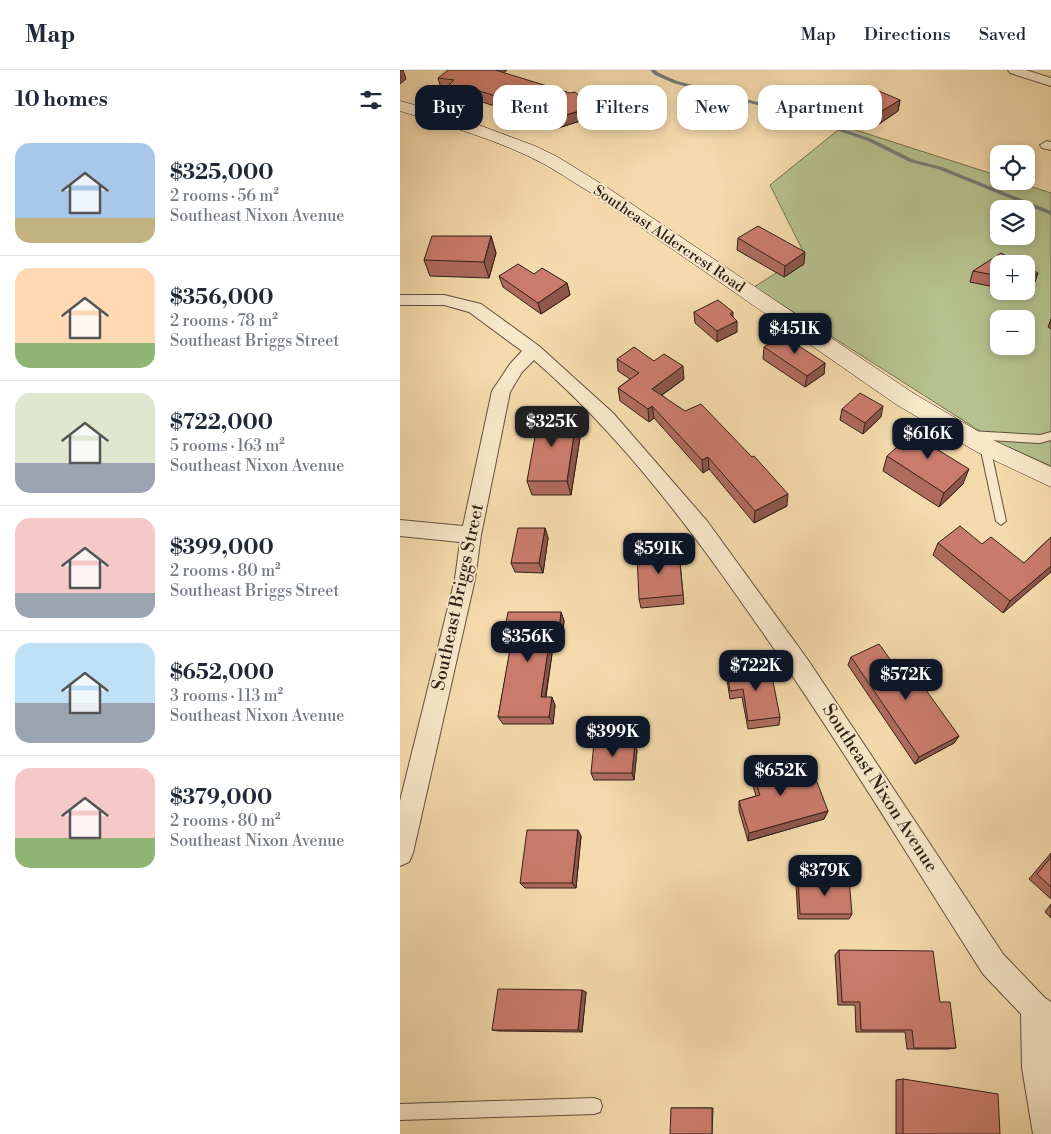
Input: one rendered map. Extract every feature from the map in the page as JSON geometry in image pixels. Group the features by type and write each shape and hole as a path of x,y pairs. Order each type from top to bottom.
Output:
{"street":[{"path":"1014,70 1051,82"},
{"name":"Southeast Aldercrest Road","path":"400,106 474,128 529,150 557,164 599,190 905,399 985,446 1051,478"},
{"name":"Southeast Nixon Avenue","path":"400,300 444,300 475,308 534,350 607,418 700,527 800,666 993,964 1043,1013"},
{"name":"Southeast Briggs Street","path":"400,853 465,579 501,391 516,368 534,350"},
{"path":"400,528 472,535"},
{"path":"1043,1013 1037,1068 1048,1134"}],"lane":[{"path":"966,435 1040,439 1051,436"},
{"path":"985,446 1001,521"},
{"path":"400,1112 594,1106"}],"green space":[{"path":"838,130 855,130 990,173 990,190 1035,190 1035,188 1051,193 1051,466 997,442 754,287 805,255 770,185"}],"building":[{"path":"448,70 495,70 544,85 493,85 493,95 483,92 483,85 449,85 454,80 438,78"},
{"path":"567,92 577,94 577,112 567,115"},
{"path":"882,92 900,100 882,111"},
{"path":"758,226 805,252 785,266 738,238"},
{"path":"432,236 491,236 484,262 424,260"},
{"path":"990,260 990,274 973,271"},
{"path":"518,264 534,274 542,268 567,283 538,303 499,276"},
{"path":"718,300 733,312 730,314 737,321 717,331 694,312"},
{"path":"782,335 825,363 807,376 764,347"},
{"path":"634,347 654,361 664,354 683,366 652,389 685,411 701,404 752,457 754,456 788,494 755,511 708,457 702,460 652,406 648,409 618,388 639,373 617,359"},
{"path":"860,393 883,406 865,423 842,409"},
{"path":"539,415 577,415 567,481 527,481"},
{"path":"920,427 943,441 935,448 969,469 944,493 887,456"},
{"path":"960,526 982,544 991,537 1024,563 1051,537 1051,566 1010,601 938,543"},
{"path":"518,528 545,528 539,563 511,563"},
{"path":"679,552 683,595 639,599 637,555"},
{"path":"508,612 561,612 558,638 550,638 541,697 552,697 549,717 498,717 512,638 503,638"},
{"path":"879,644 895,666 905,661 959,736 919,757 851,657"},
{"path":"770,666 780,717 748,721 743,689 730,691 727,672"},
{"path":"594,743 635,743 632,773 591,773"},
{"path":"797,758 806,785 817,782 828,811 749,833 739,801 760,795 752,770"},
{"path":"527,830 578,830 572,883 520,883"},
{"path":"1051,857 1051,887 1037,874"},
{"path":"798,879 849,879 852,914 800,914"},
{"path":"839,950 933,951 940,1002 950,1002 956,1048 914,1048 912,1030 861,1030 860,1002 842,1002"},
{"path":"498,989 582,990 578,1030 492,1030"},
{"path":"903,1079 998,1094 1000,1134 903,1134"},
{"path":"671,1108 712,1108 712,1134 670,1134"}],"waterway":[{"path":"652,70 675,82 778,109 870,140 912,161 940,168 1051,213"}]}
